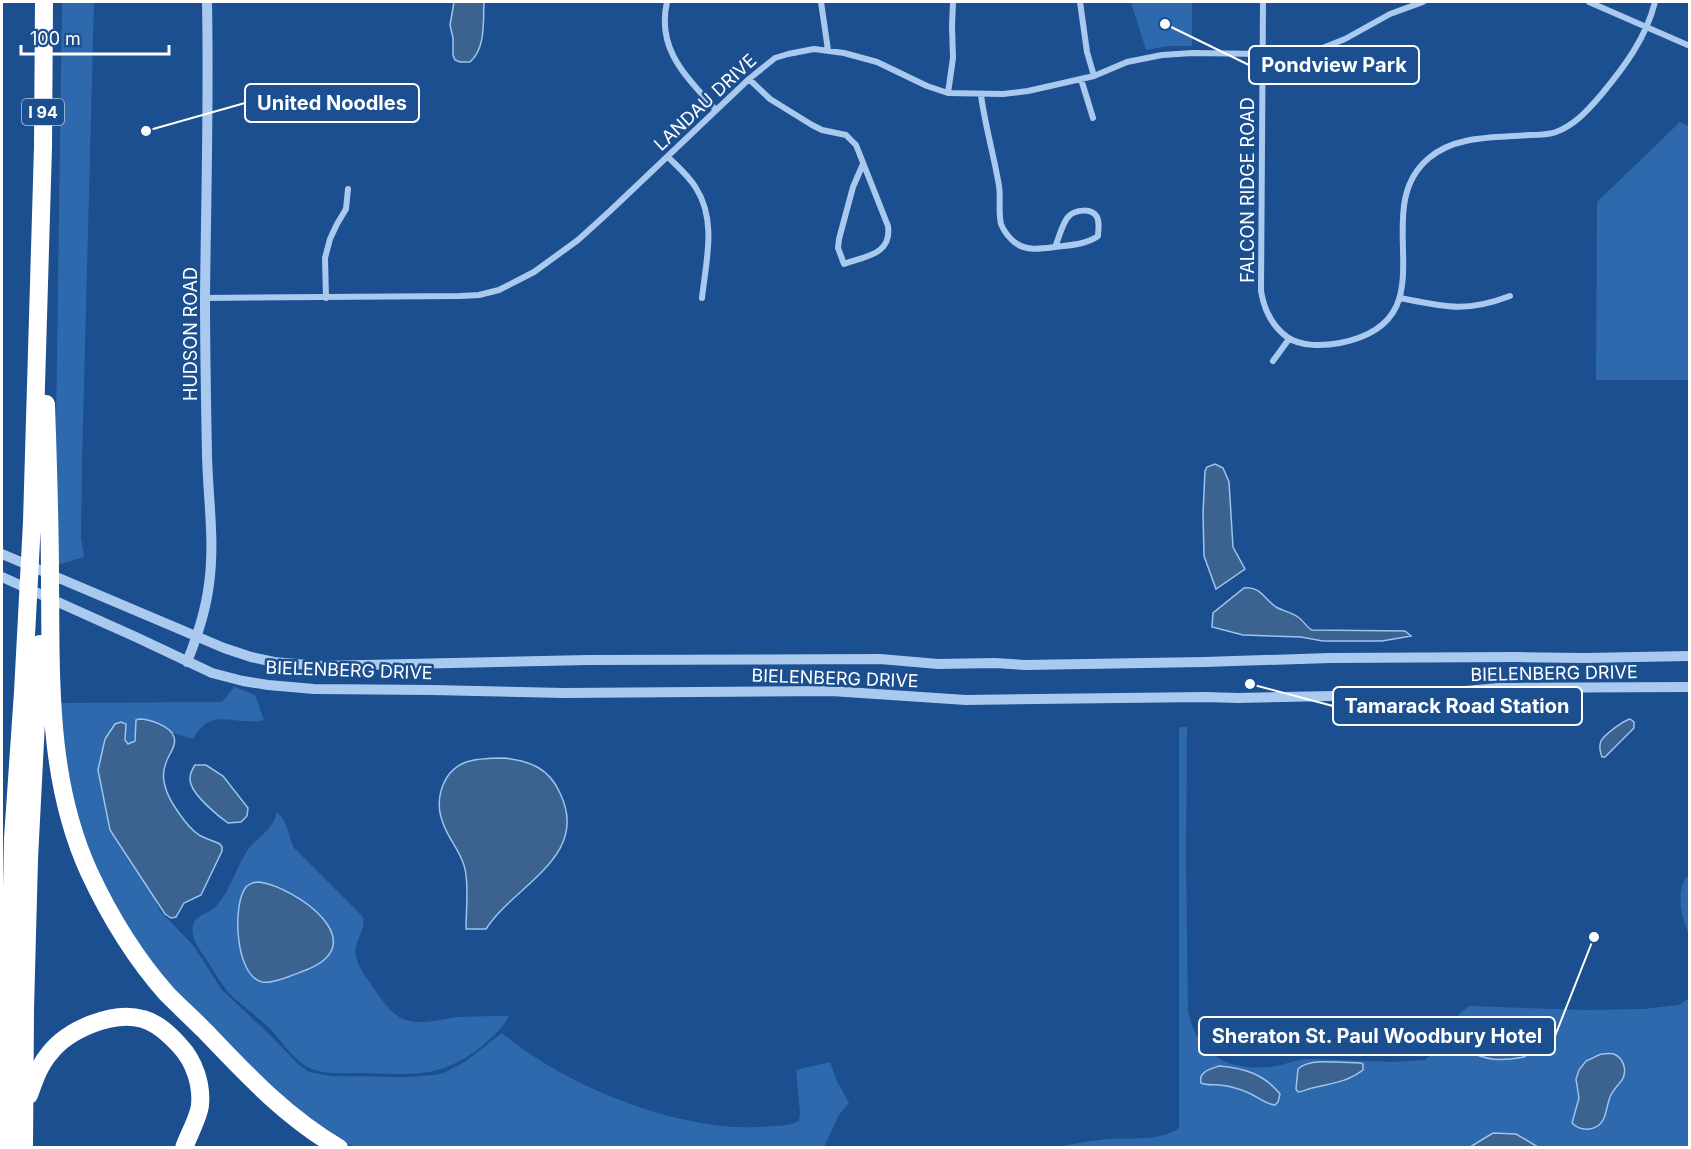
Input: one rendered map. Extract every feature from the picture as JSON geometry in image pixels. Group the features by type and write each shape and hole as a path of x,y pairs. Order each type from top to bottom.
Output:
{"highway":[{"name":"I 94","path":"7,1148 12,850 31,533 44,2"},
{"path":"40,223 48,459 51,698 56,757 70,821 88,871 120,929 167,994 258,1087 306,1126 339,1148"},
{"path":"24,1148 29,859 48,459"},
{"path":"24,1124 26,1102 35,1078 49,1054 62,1041 83,1027 103,1020 140,1018 159,1027 173,1038 186,1052 195,1070 199,1083 200,1106 184,1148"}],"street":[{"name":"HUDSON ROAD","path":"186,662 206,601 211,564 205,298 207,2"},
{"path":"667,2 664,27 675,60 716,110"},
{"path":"821,2 828,50"},
{"path":"948,93 953,58 953,2"},
{"path":"1080,2 1087,51 1094,76"},
{"name":"FALCON RIDGE ROAD","path":"1263,2 1261,291 1263,305 1270,318 1289,339"},
{"name":"LANDAU DRIVE","path":"205,298 460,296 499,290 534,272 578,240 749,79 775,58 788,54 814,49 844,52 877,62 927,86 948,93 1003,94 1028,91 1094,76 1127,62 1162,55 1293,53 1320,49 1345,39 1390,14 1423,2"},
{"path":"1589,2 1689,46"},
{"path":"1273,361 1289,339 1308,345 1324,345 1359,339 1376,331 1388,321 1400,298 1402,284 1406,193 1420,167 1441,149 1467,140 1555,132 1570,126 1584,114 1621,71 1638,47 1655,2"},
{"path":"749,79 770,99 812,125 822,130 846,135 856,145 888,226 889,234 884,247 878,252 844,264 838,248 839,239 853,187 863,164"},
{"path":"1081,79 1093,118"},
{"path":"981,95 984,119 999,183 1002,225 1013,242 1034,250 1055,247 1083,243 1091,241 1098,236 1097,217 1092,212 1084,210 1068,217 1055,247"},
{"path":"668,157 695,186 706,206 709,228 702,298"},
{"path":"326,298 325,258 330,239 346,209 348,189"},
{"path":"1400,298 1443,307 1462,308 1490,304 1510,296"},
{"name":"BIELENBERG DRIVE","path":"2,554 224,648 263,660 318,666 588,660 868,659 938,664 1025,665 1330,658 1689,656"},
{"name":"BIELENBERG DRIVE","path":"2,577 212,673 243,681 292,688 564,693 831,691 935,699 1042,700 1205,697 1238,699 1409,695 1498,688 1689,687"}],"shaded area":[{"path":"62,2 94,2 82,461 81,538 84,557 54,566"},
{"path":"454,2 484,2 481,42 470,62 455,60 453,55 450,25"},
{"path":"1131,2 1192,2 1192,46 1168,46 1146,50"},
{"path":"1680,122 1690,127 1689,380 1596,380 1597,202"},
{"path":"1215,464 1223,468 1229,482 1233,547 1245,569 1216,589 1204,556 1203,514 1205,471 1207,467"},
{"path":"1244,588 1258,591 1276,607 1298,617 1312,630 1405,631 1411,636 1382,641 1323,641 1301,637 1243,635 1212,627 1213,613"},
{"path":"234,687 255,695 264,720 216,720 200,729 193,739 164,730 137,731 134,736 132,747 147,874 152,894 160,911 193,945 222,990 298,1064 309,1072 331,1076 436,1075 466,1061 502,1033 527,1052 557,1070 623,1101 658,1113 693,1121 727,1126 759,1127 799,1121 796,1070 830,1062 849,1103 839,1115 824,1147 355,1147 340,1140 286,1102 170,986 131,937 80,836 56,703 222,702"},
{"path":"1630,719 1634,722 1634,728 1605,757 1602,757 1600,747 1603,738 1614,728"},
{"path":"136,720 159,724 172,733 175,740 164,772 167,792 179,813 194,831 222,847 201,895 184,903 176,917 171,918 165,914 110,830 98,770 105,739 115,724 121,722 126,724 125,740 128,744 135,741"},
{"path":"1179,727 1187,727 1188,1011 1199,1040 1208,1050 1231,1064 1260,1068 1308,1059 1393,1062 1425,1060 1444,1043 1460,1013 1469,1006 1586,1010 1644,1009 1679,1005 1689,998 1690,1147 1051,1148 1108,1139 1154,1137 1179,1128"},
{"path":"504,758 538,767 556,784 567,815 565,835 558,853 498,913 486,929 466,929 465,869 442,819 439,807 440,795 445,780 457,766 474,760"},
{"path":"195,765 206,765 223,776 248,808 247,816 241,822 228,823 201,800 193,789 190,779"},
{"path":"276,812 286,824 295,849 363,917 363,927 356,946 356,957 364,974 391,1010 403,1019 416,1022 458,1017 509,1016 497,1032 467,1057 439,1070 425,1073 324,1072 312,1069 299,1061 266,1025 232,996 221,983 197,944 192,928 196,919 212,910 221,900 245,854 275,817","holes":["255,882 287,891 314,909 327,925 333,945 326,957 312,967 272,981 259,980 251,974 245,964 241,952 238,922 239,908 246,887"]},
{"path":"1689,875 1689,935 1682,912 1681,895 1684,881"},
{"path":"259,882 292,894 322,918 331,932 333,946 325,959 306,970 278,980 262,982 253,977 241,954 238,923 239,908 246,887"},
{"path":"1470,1017 1504,1018 1519,1024 1527,1044 1527,1055 1515,1059 1499,1060 1478,1056 1462,1049 1459,1043 1461,1024"},
{"path":"1601,1054 1613,1054 1620,1058 1625,1071 1624,1075 1611,1094 1599,1125 1595,1128 1582,1129 1572,1123 1579,1098 1576,1079 1586,1061"},
{"path":"1321,1062 1363,1064 1363,1070 1344,1080 1298,1092 1296,1089 1298,1069 1302,1066"},
{"path":"1219,1066 1245,1070 1267,1081 1280,1094 1278,1102 1275,1105 1239,1089 1201,1083 1203,1074"},
{"path":"1493,1133 1516,1134 1538,1147 1470,1147"}],"place":[{"name":"Pondview Park","path":"1165,24"},
{"name":"United Noodles","path":"146,131"},
{"name":"Tamarack Road Station","path":"1250,684"},
{"name":"Sheraton St. Paul Woodbury Hotel","path":"1594,937"}]}
